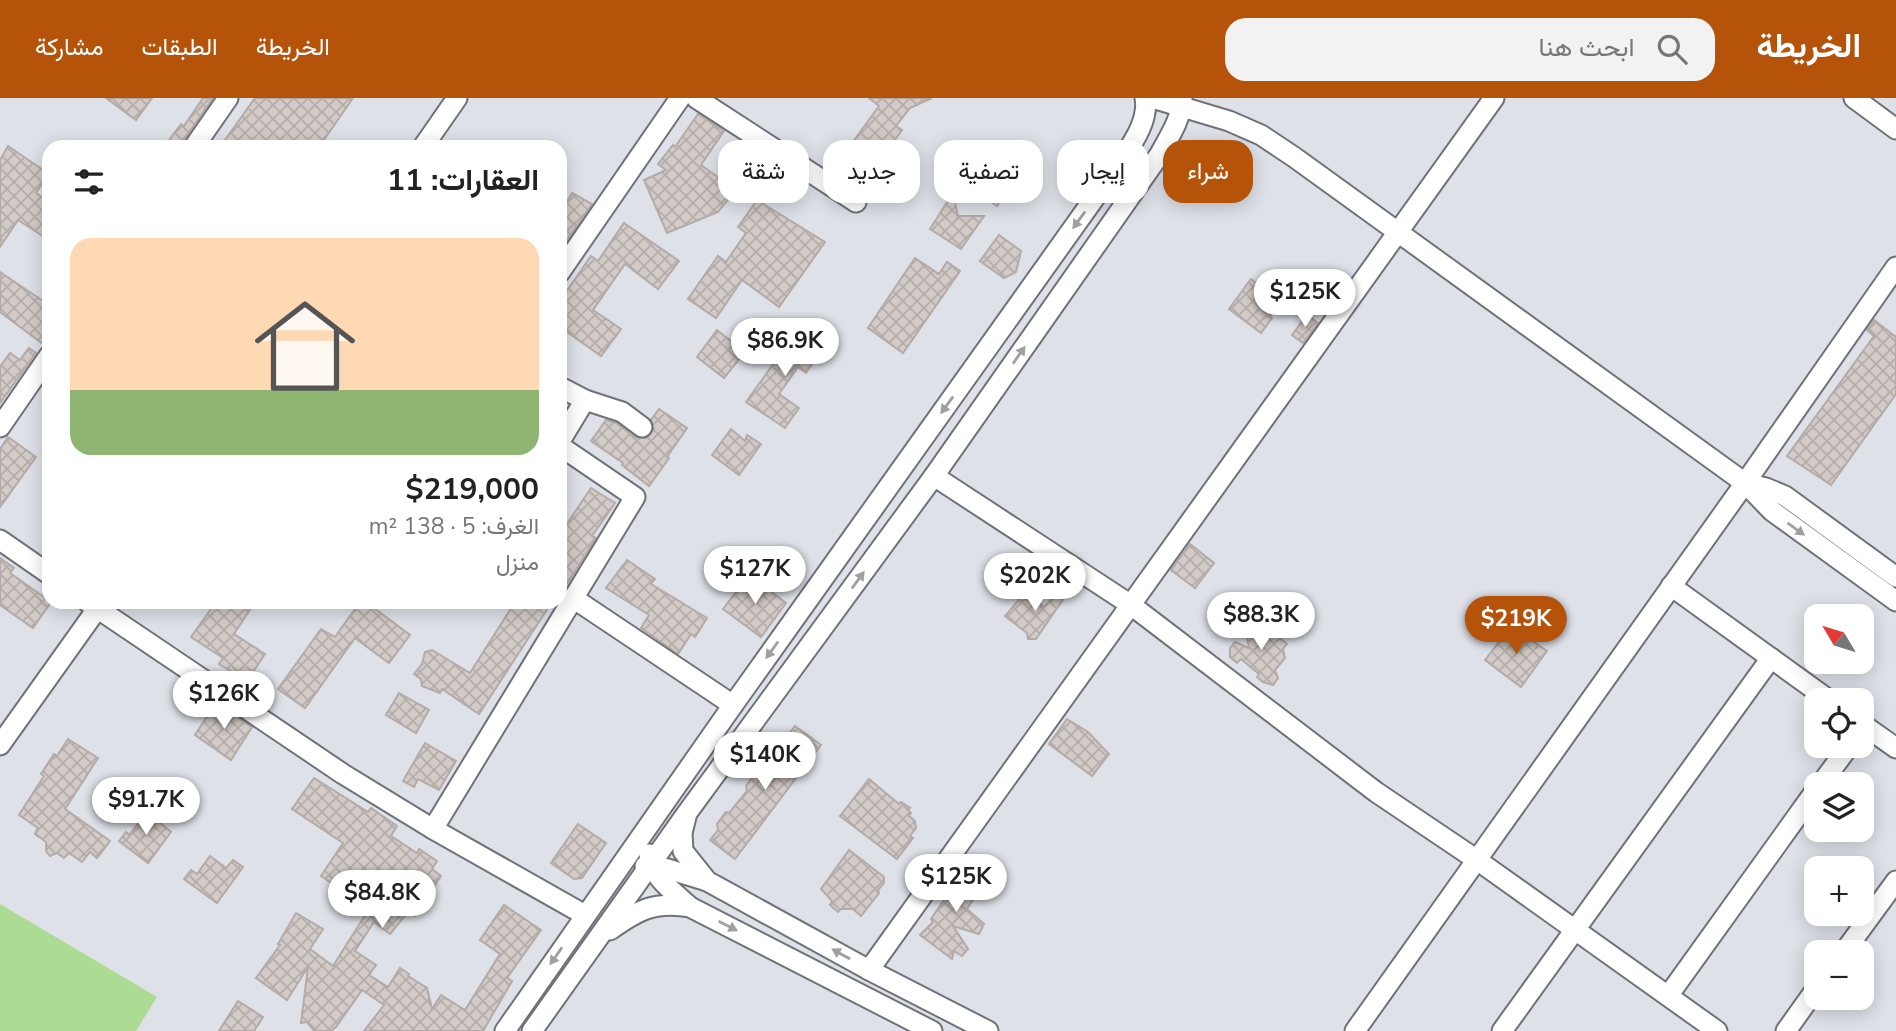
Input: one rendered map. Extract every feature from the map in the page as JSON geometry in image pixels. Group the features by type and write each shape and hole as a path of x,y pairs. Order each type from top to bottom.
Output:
{"street":[{"path":"199,140 228,98"},
{"path":"428,140 457,98"},
{"path":"567,262 680,98"},
{"path":"696,98 823,181"},
{"path":"505,1031 733,705 1123,158 1138,136 1146,105 1145,98"},
{"path":"1152,98 1182,102 1261,135 1400,232 1745,483 1772,511 1896,601"},
{"path":"869,970 1494,98"},
{"path":"1854,98 1896,129"},
{"path":"532,1031 687,813 934,476 1160,154 1182,102"},
{"path":"1354,1031 1896,267"},
{"path":"0,427 42,366"},
{"path":"567,391 584,400 622,412 642,427"},
{"path":"567,430 584,400"},
{"path":"567,448 635,497 567,608"},
{"path":"934,476 1131,606 1376,792 1477,860 1717,1031"},
{"path":"1745,483 1785,496 1896,577"},
{"path":"0,540 42,569"},
{"path":"1671,586 1813,688"},
{"path":"811,596 834,612"},
{"path":"573,598 733,705"},
{"path":"0,745 92,609"},
{"path":"102,609 343,774 433,829 585,915"},
{"path":"433,829 566,609"},
{"path":"1502,1031 1771,657"},
{"path":"1874,733 1896,748"},
{"path":"1668,996 1804,807"},
{"path":"687,813 682,833 683,851 706,881"},
{"path":"646,829 650,865 690,907 932,1031"},
{"path":"616,871 650,865 706,881 988,1031"},
{"path":"1853,940 1896,881"},
{"path":"600,937 646,907 670,904 690,907"},
{"path":"903,1016 916,994"},
{"path":"1786,1031 1804,1006"}],"green space":[{"path":"0,904 157,997 136,1031 0,1031"}],"building":[{"path":"106,98 152,98 136,120"},
{"path":"203,98 213,98 184,140 169,140 181,124 184,126"},
{"path":"255,98 353,98 324,140 225,140"},
{"path":"869,98 932,98 910,108 896,126 902,130 895,140 854,140 879,106"},
{"path":"698,114 724,131 701,165 718,177 718,203 725,203 718,212 667,233 644,180 666,170 658,164 673,145 675,147"},
{"path":"8,146 42,169 42,184 36,193 42,197 42,235 18,220 0,247 0,160"},
{"path":"572,193 592,204 567,240 567,201"},
{"path":"755,203 762,203 825,242 779,307 742,280 716,318 688,299 718,256 726,262 746,233 738,227"},
{"path":"947,203 955,203 958,216 984,216 961,249 930,229"},
{"path":"624,223 679,261 658,289 625,264 593,310 621,329 601,356 567,332 567,291 591,256 598,261"},
{"path":"999,235 1021,251 1016,272 1004,278 980,261"},
{"path":"915,258 939,274 947,262 960,271 903,353 868,328"},
{"path":"0,272 42,300 42,343 0,312"},
{"path":"1251,279 1278,305 1261,333 1229,309"},
{"path":"1307,315 1318,323 1303,343 1292,335"},
{"path":"1874,320 1896,337 1896,394 1831,485 1787,456 1874,336 1867,330"},
{"path":"799,328 824,346 806,373 798,367 779,394 799,408 785,428 746,402"},
{"path":"717,330 745,352 724,378 697,357"},
{"path":"29,348 36,353 0,403 0,367 10,353 20,360"},
{"path":"659,409 687,428 649,486 622,465 623,463 591,441 606,420 616,423 635,437 647,438 654,429 651,420"},
{"path":"731,429 745,441 747,435 761,444 739,475 712,455"},
{"path":"8,437 36,457 0,507 0,449"},
{"path":"591,488 615,503 592,536 596,538 567,584 567,524"},
{"path":"1190,544 1214,563 1195,588 1171,570"},
{"path":"0,558 14,568 10,573 42,596 42,609 46,609 33,628 0,605"},
{"path":"627,560 655,579 651,584 707,618 695,637 691,634 678,654 641,628 649,615 606,588"},
{"path":"749,575 786,603 761,637 723,609"},
{"path":"1066,584 1071,588 1036,639 1028,639 1027,633 1005,616 1022,596 1029,601 1035,598 1044,607"},
{"path":"211,609 250,609 234,634 265,654 247,681 219,664 223,658 191,637"},
{"path":"355,609 375,609 410,635 389,663 355,638 305,708 278,689 321,629 335,637"},
{"path":"511,609 547,609 479,714 442,689 440,693 422,686 421,679 414,674 422,664 425,652 432,650 470,673"},
{"path":"1257,619 1287,644 1283,649 1285,658 1275,670 1278,678 1273,685 1263,682 1257,677 1259,674 1241,659 1237,663 1230,657 1230,648 1235,642 1249,648 1245,627 1250,621 1253,623"},
{"path":"1511,626 1547,651 1521,687 1485,660"},
{"path":"399,693 429,710 416,733 386,715"},
{"path":"216,703 252,727 231,760 195,735"},
{"path":"1067,719 1088,732 1109,754 1092,776 1049,744"},
{"path":"795,726 821,745 735,859 710,840 718,830 717,824 747,791 746,786 776,752 775,746 784,734 788,735"},
{"path":"68,739 98,758 65,809 110,841 97,858 90,852 82,862 69,853 64,858 57,853 50,856 46,851 46,842 35,834 38,828 19,815 44,776 41,774"},
{"path":"425,743 456,761 439,790 418,779 414,787 403,781"},
{"path":"314,778 368,812 371,808 397,826 391,836 417,853 419,849 437,861 432,869 441,876 415,916 408,912 390,934 374,922 355,951 376,965 369,975 388,987 400,968 427,988 432,1009 441,995 465,1010 500,954 480,940 504,905 541,930 507,978 512,981 483,1031 364,1031 384,1005 362,990 336,1027 331,1031 314,1031 307,1022 301,1023 308,967 287,1000 256,978 280,945 278,944 296,913 323,929 310,949 333,966 369,909 321,876 343,843 292,809"},
{"path":"869,779 899,804 901,802 910,808 909,816 915,821 916,828 910,836 913,838 897,859 840,816"},
{"path":"149,810 161,818 159,822 171,832 148,863 119,841 126,832 129,835"},
{"path":"578,824 606,843 582,878 574,879 551,863"},
{"path":"849,850 884,877 879,893 861,916 853,909 841,909 838,912 830,905 832,901 821,889"},
{"path":"210,856 226,868 233,860 243,867 217,903 184,879 191,870 197,874"},
{"path":"961,863 985,881 967,909 984,924 979,934 953,926 968,949 962,956 954,951 952,959 920,935 933,922 931,919 952,888 946,884"},
{"path":"238,1001 263,1017 254,1031 219,1031"}]}
